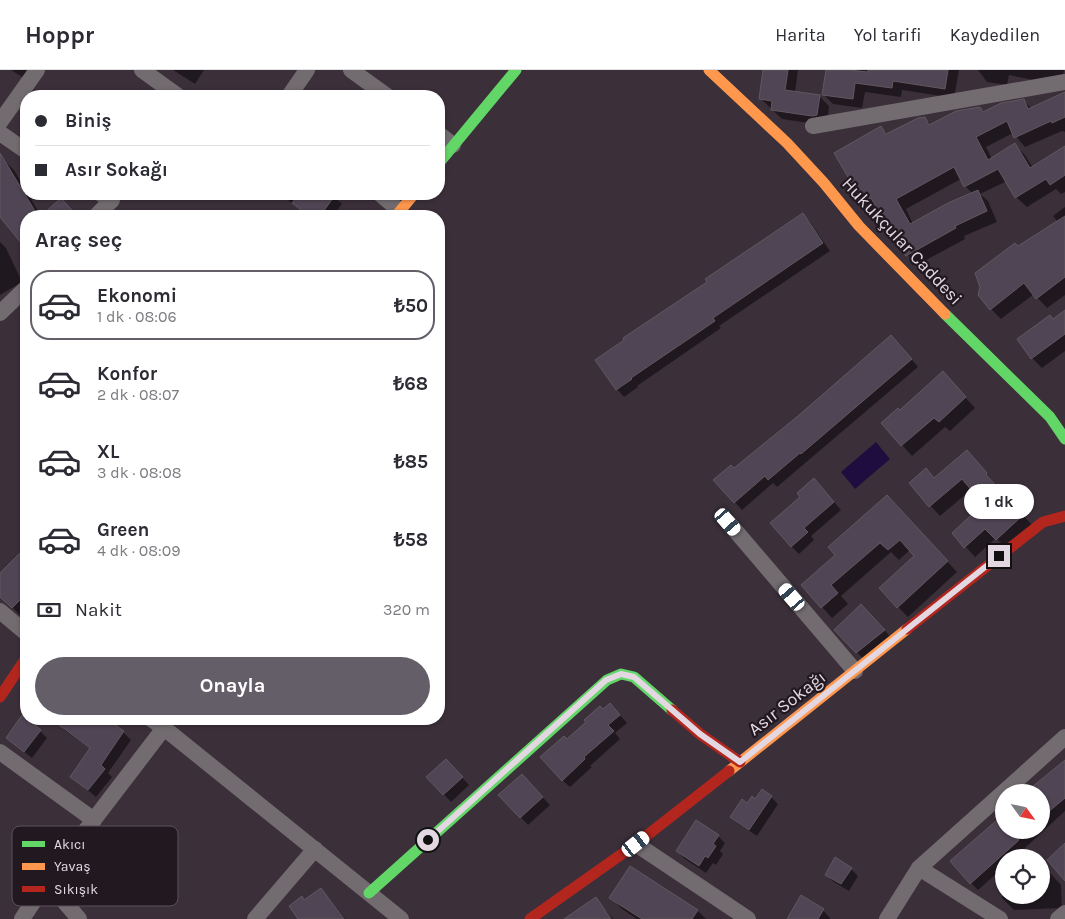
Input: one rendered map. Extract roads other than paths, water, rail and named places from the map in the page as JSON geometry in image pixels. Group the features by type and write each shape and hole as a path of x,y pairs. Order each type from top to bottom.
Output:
{"street":[{"path":"23,90 38,70"},
{"path":"142,70 170,90"},
{"path":"293,90 307,70"},
{"path":"351,70 379,90"},
{"path":"445,156 516,70"},
{"name":"Hukukçular Caddesi","path":"709,70 787,143 824,183 859,226 1050,417 1065,439"},
{"path":"813,126 1065,82"},
{"path":"0,122 20,95"},
{"path":"0,133 20,147"},
{"path":"445,138 454,145"},
{"path":"102,210 112,200"},
{"path":"386,200 395,210"},
{"path":"401,210 409,200"},
{"path":"0,313 20,294"},
{"name":"Asır Sokağı","path":"530,919 636,844 1043,522 1065,516"},
{"path":"728,522 855,671"},
{"path":"0,612 20,628"},
{"path":"0,697 20,667"},
{"path":"369,893 606,680 616,675 628,674 640,680 700,734 740,762"},
{"path":"89,826 157,725"},
{"path":"160,725 401,919"},
{"path":"887,919 919,868 1065,737"},
{"path":"0,752 94,820"},
{"path":"636,844 748,919"},
{"path":"255,919 315,849"},
{"path":"919,868 1000,919"},
{"path":"22,919 31,906"},
{"path":"68,906 79,919"},
{"path":"1058,919 1065,912"}]}
